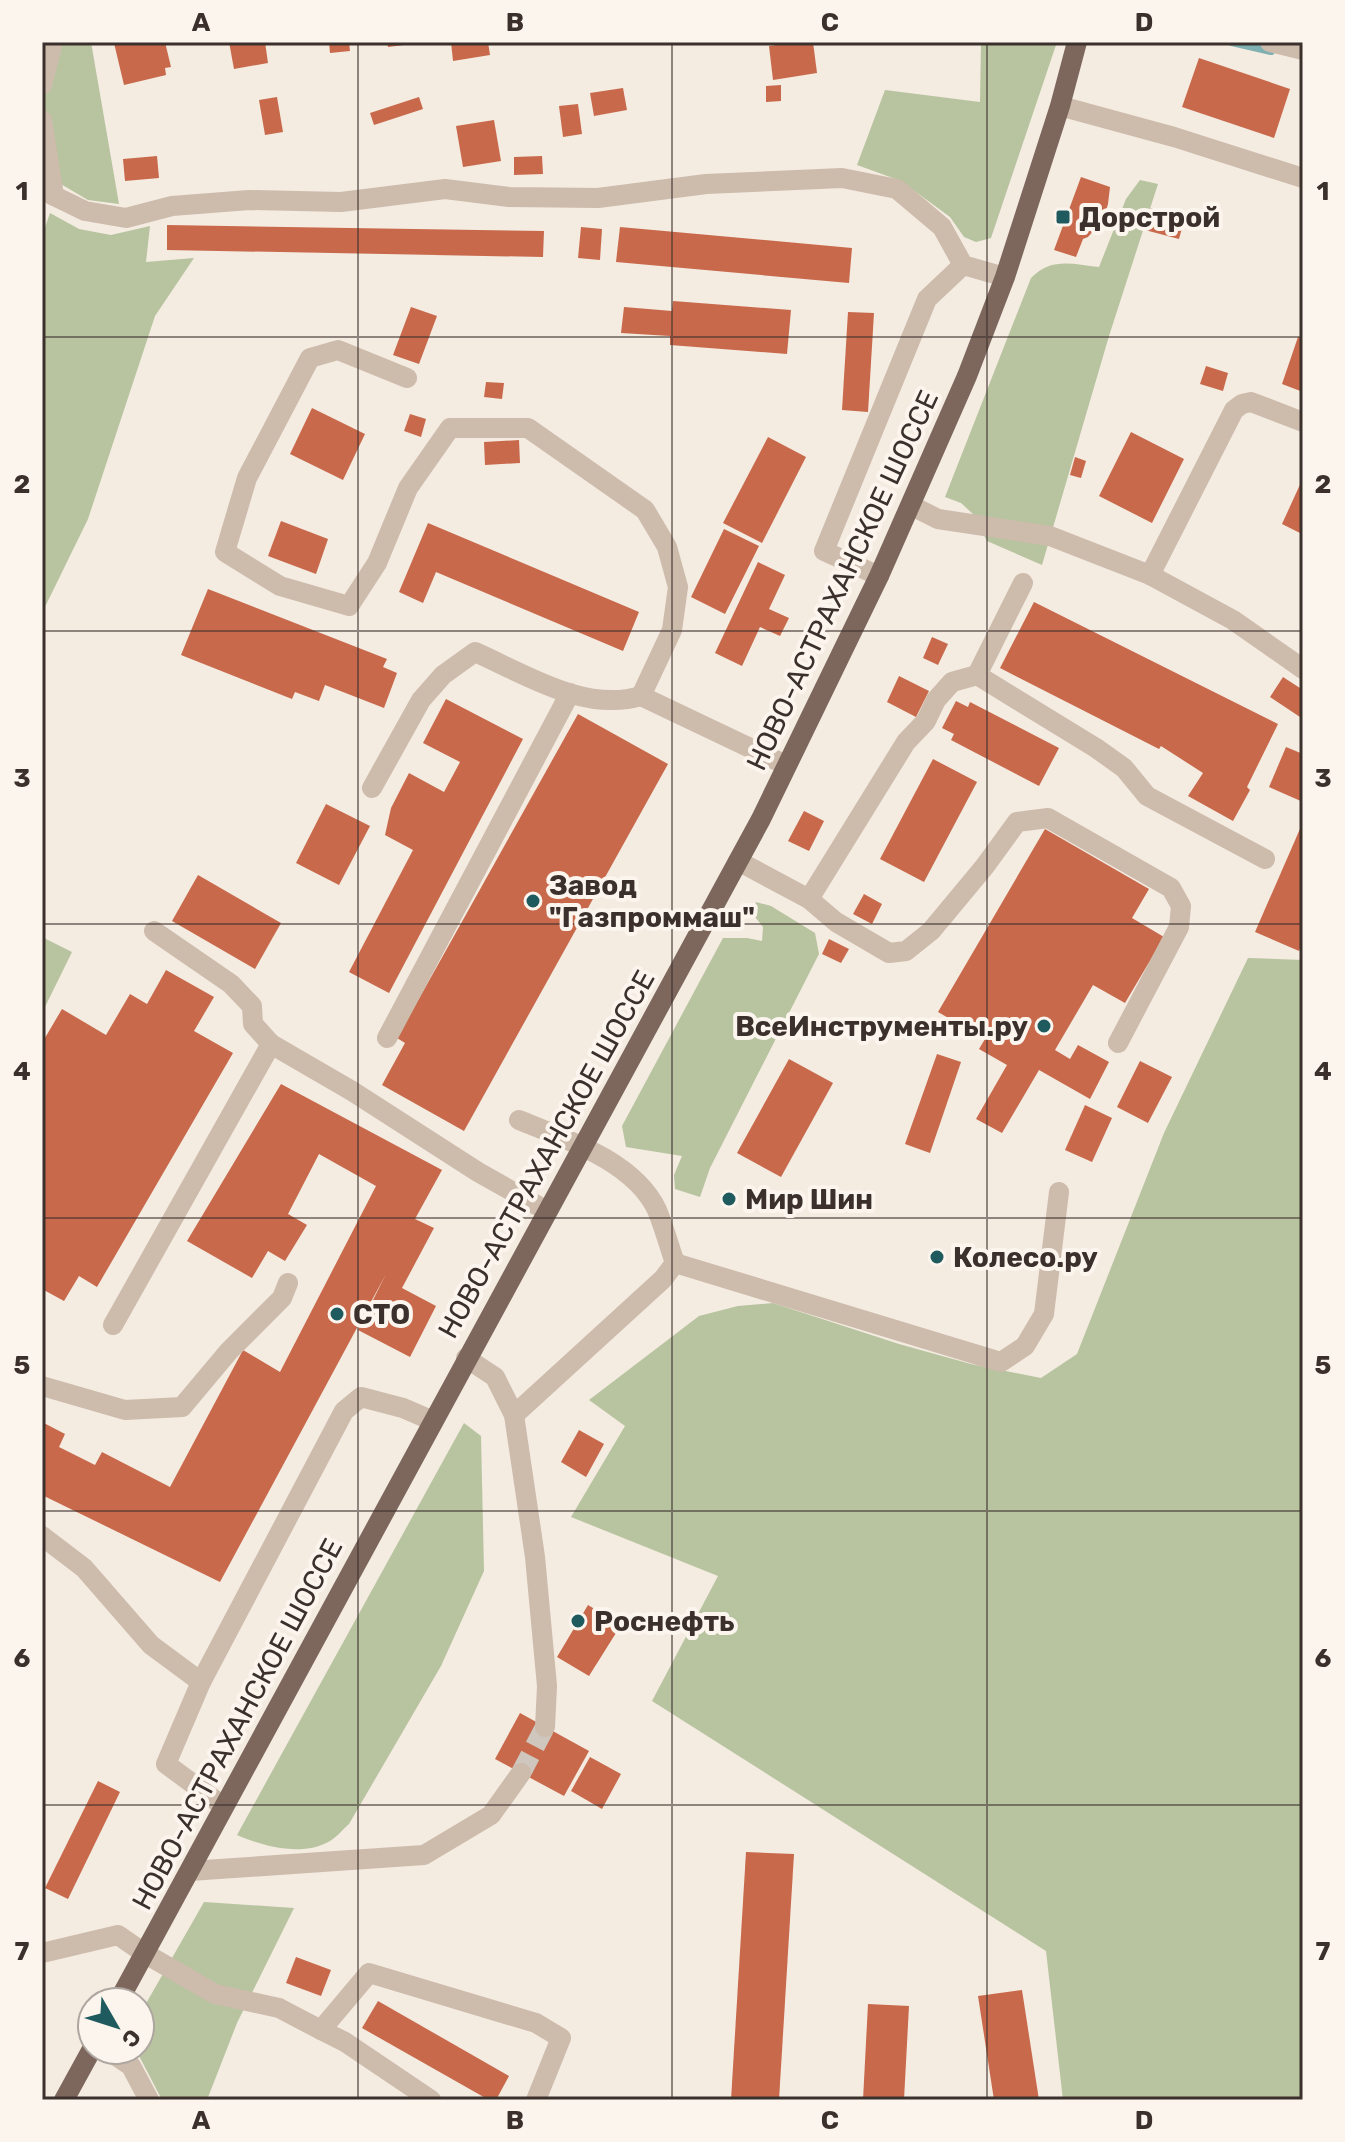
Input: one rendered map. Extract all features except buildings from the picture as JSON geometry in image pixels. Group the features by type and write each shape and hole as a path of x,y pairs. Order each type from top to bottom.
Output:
{"main road":[{"name":"НОВО-АСТРАХАНСКОЕ ШОССЕ","path":"126,1986 738,861 879,576 967,376 1005,277 1060,106 1077,42"},
{"path":"64,2100 83,2066"}],"street":[{"path":"42,85 53,42"},
{"path":"1270,42 1303,50"},
{"path":"1060,106 1174,137 1303,178"},
{"path":"42,120 48,193 85,211 126,218 172,206 249,200 341,202 445,189 509,197 598,198 706,184 842,178 897,189 942,227 963,265 1005,277"},
{"path":"879,576 824,551 927,299 963,265"},
{"path":"407,378 338,350 310,358 247,478 225,552 280,586 349,606 377,563 408,488 450,428 528,428 645,510 667,547 678,587 672,630 641,696"},
{"path":"1150,575 1234,410 1251,402 1303,422"},
{"path":"912,506 938,519 1050,536 1150,575 1233,620 1303,669"},
{"path":"977,675 1023,583"},
{"path":"372,788 421,700 443,675 475,652 570,693 620,702 641,696 786,765"},
{"path":"809,899 906,742 926,721 936,700 952,682 977,675 1096,748 1124,768 1147,796 1265,859"},
{"path":"387,1038 570,693"},
{"path":"738,861 809,899 836,922 889,953 906,951 931,931 1017,822 1048,818 1171,888 1181,906 1179,927 1118,1043"},
{"path":"154,931 231,984 252,1006 253,1024 271,1044 547,1211"},
{"path":"113,1325 271,1044"},
{"path":"519,1120 583,1145 634,1178 656,1208 675,1263"},
{"path":"675,1263 1001,1362 1025,1346 1044,1314 1059,1192"},
{"path":"514,1415 663,1279 675,1263"},
{"path":"42,1386 125,1410 182,1407 229,1351 282,1298 288,1283"},
{"path":"466,1358 495,1377 514,1415 535,1557 547,1686 545,1727"},
{"path":"223,1806 166,1764 201,1682 344,1411 361,1397 403,1408 433,1421"},
{"path":"42,1536 84,1568 151,1645 201,1682"},
{"path":"190,1871 424,1855 491,1815 521,1773"},
{"path":"42,1953 118,1935 215,1994 279,2008 345,2042 431,2100"},
{"path":"321,2030 369,1973 536,2023 561,2038 536,2100"},
{"path":"131,2066 149,2100"}],"green space":[{"path":"60,42 91,42 119,204 88,200 42,173 42,49"},
{"path":"981,42 1057,42 991,238 976,242 964,237 950,217 901,181 857,165 885,90 980,102"},
{"path":"1140,180 1158,184 1109,336 1042,565 987,541 974,515 961,503 945,497 1031,278 1054,264 1099,267 1126,199"},
{"path":"50,213 79,229 111,235 150,226 146,262 194,258 155,316 88,519 42,613 42,236"},
{"path":"756,902 771,906 815,933 819,954 710,1168 700,1197 675,1189 674,1175 682,1156 626,1147 622,1126 723,938 762,941 763,927 752,913"},
{"path":"42,937 72,952 42,1013"},
{"path":"1248,958 1303,960 1303,2100 1063,2100 1046,1951 652,1701 718,1576 571,1517 625,1426 589,1400 699,1316 738,1306 773,1303 899,1344 971,1364 1041,1378 1077,1354 1164,1133"},
{"path":"464,1423 481,1436 484,1571 441,1666 349,1824 335,1837 319,1846 296,1849 271,1846 237,1835"},
{"path":"204,1902 294,1908 237,2023 207,2100 162,2100 144,2066 156,2066 156,1986"}],"waterway":[{"path":"1232,42 1271,51"}],"tunnel":[{"path":"521,1773 545,1727"}],"place":[{"name":"Дорстрой","path":"1063,217"},
{"name":"Завод \"Газпроммаш\"","path":"533,901"},
{"name":"ВсеИнструменты.ру","path":"1044,1026"},
{"name":"Мир Шин","path":"729,1199"},
{"name":"Колесо.ру","path":"937,1257"},
{"name":"СТО","path":"337,1314"},
{"name":"Роснефть","path":"578,1621"}]}
